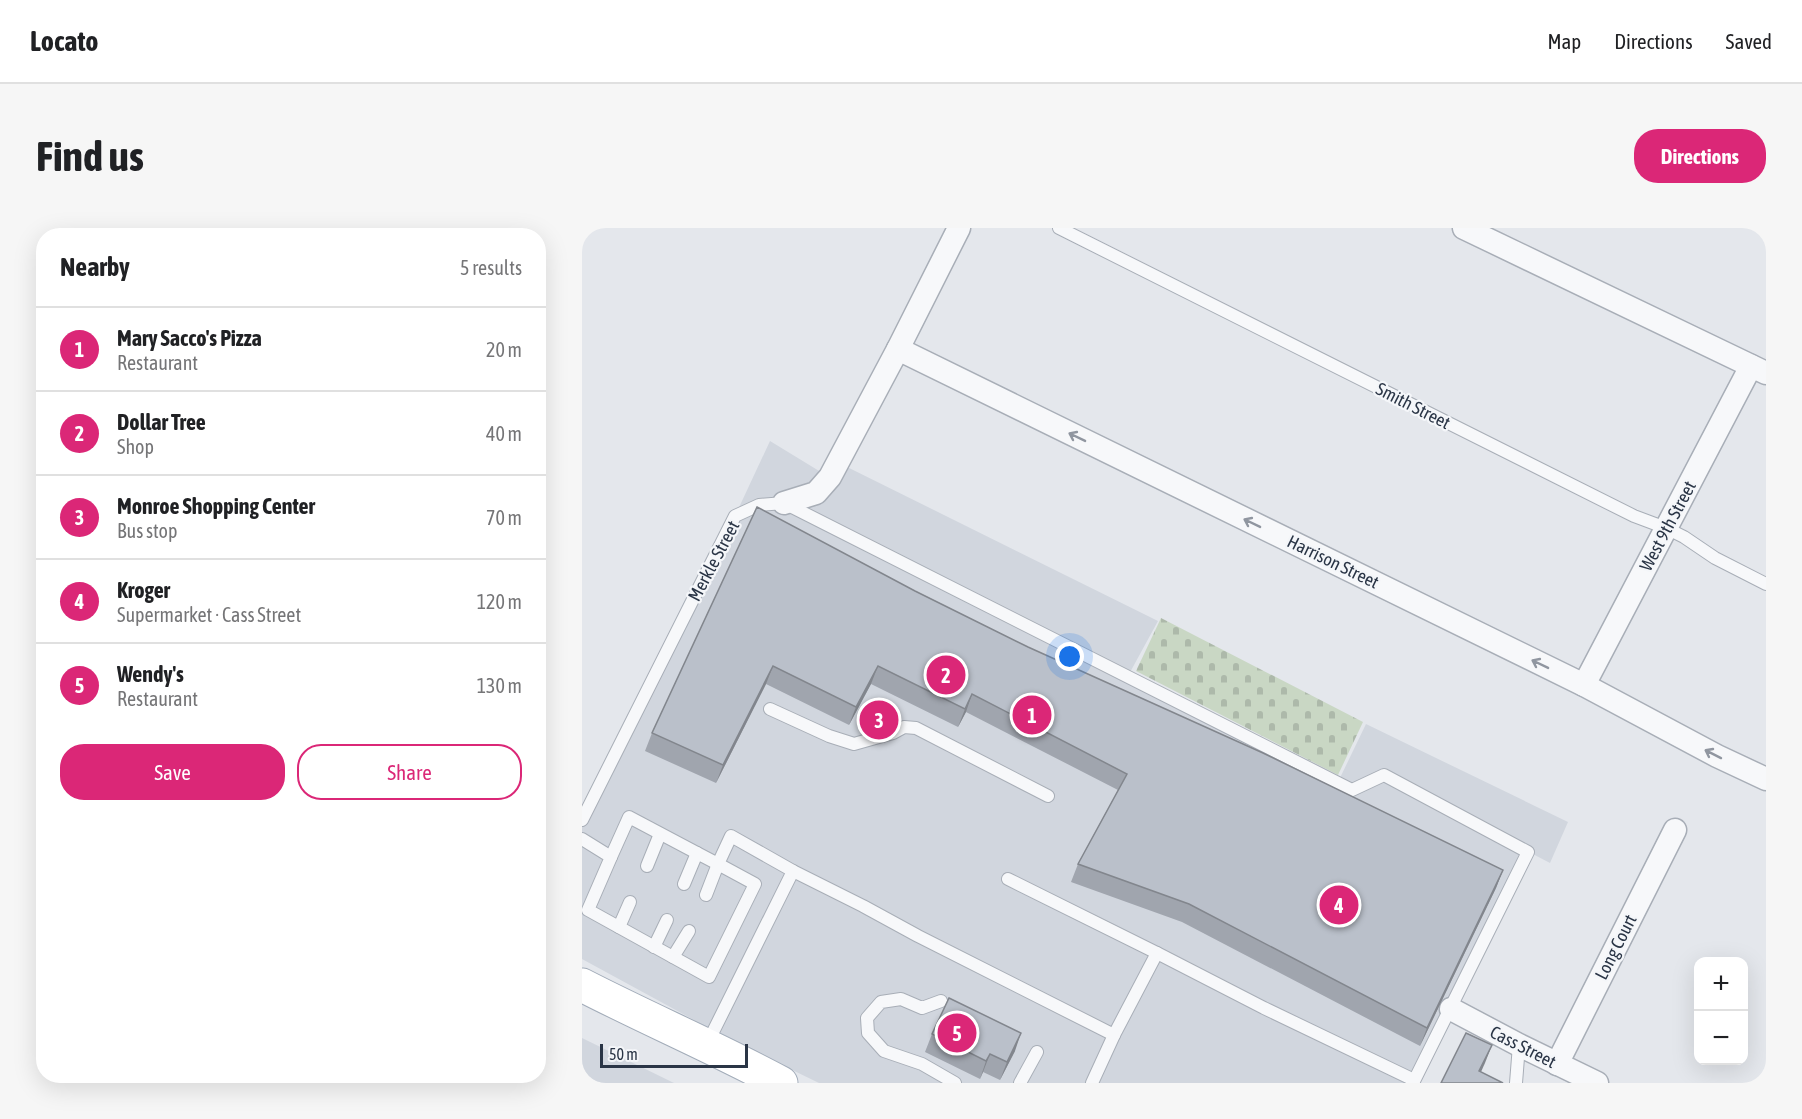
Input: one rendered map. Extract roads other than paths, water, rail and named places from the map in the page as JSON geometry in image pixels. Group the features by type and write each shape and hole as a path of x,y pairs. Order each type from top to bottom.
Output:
{"main road":[{"path":"582,985 781,1083"}],"street":[{"name":"Merkle Street","path":"783,503 816,493 830,477 898,349 958,228"},
{"path":"1464,228 1759,370"},
{"name":"Harrison Street","path":"898,349 1584,685 1717,756 1766,779"},
{"name":"West 9th Street","path":"1584,685 1666,528 1759,370"},
{"name":"Long Court","path":"1557,1064 1675,830"},
{"name":"Cass Street","path":"1451,1009 1519,1046 1597,1083"}],"lane":[{"name":"Smith Street","path":"1059,228 1634,516 1684,537 1715,558 1766,584"},
{"name":"Merkle Street","path":"582,820 735,516 759,505 783,503"},
{"path":"783,503 1352,790 1384,775 1528,852 1413,1082 1008,879"},
{"path":"770,709 829,736 854,744 904,728 916,728 1048,796"},
{"path":"629,817 660,834 755,884 710,977 588,910 629,817"},
{"path":"646,866 660,834"},
{"path":"706,895 731,836 918,936 1114,1035"},
{"path":"582,839 611,857"},
{"path":"684,884 697,853"},
{"path":"707,1045 794,871"},
{"path":"619,927 630,902"},
{"path":"654,947 667,920"},
{"path":"673,957 689,931"},
{"path":"1092,1083 1157,953"},
{"path":"941,1001 922,1008 901,999 880,1002 867,1018 867,1033 884,1051 922,1064 955,1083"},
{"path":"1516,1083 1519,1046"},
{"path":"1020,1083 1037,1052"}],"place":[{"name":"Dollar Tree","path":"946,675"},
{"name":"Mary Sacco's Pizza","path":"1032,715"},
{"name":"Monroe Shopping Center","path":"879,720"},
{"name":"Kroger","path":"1339,905"},
{"name":"Wendy's","path":"957,1033"}]}
